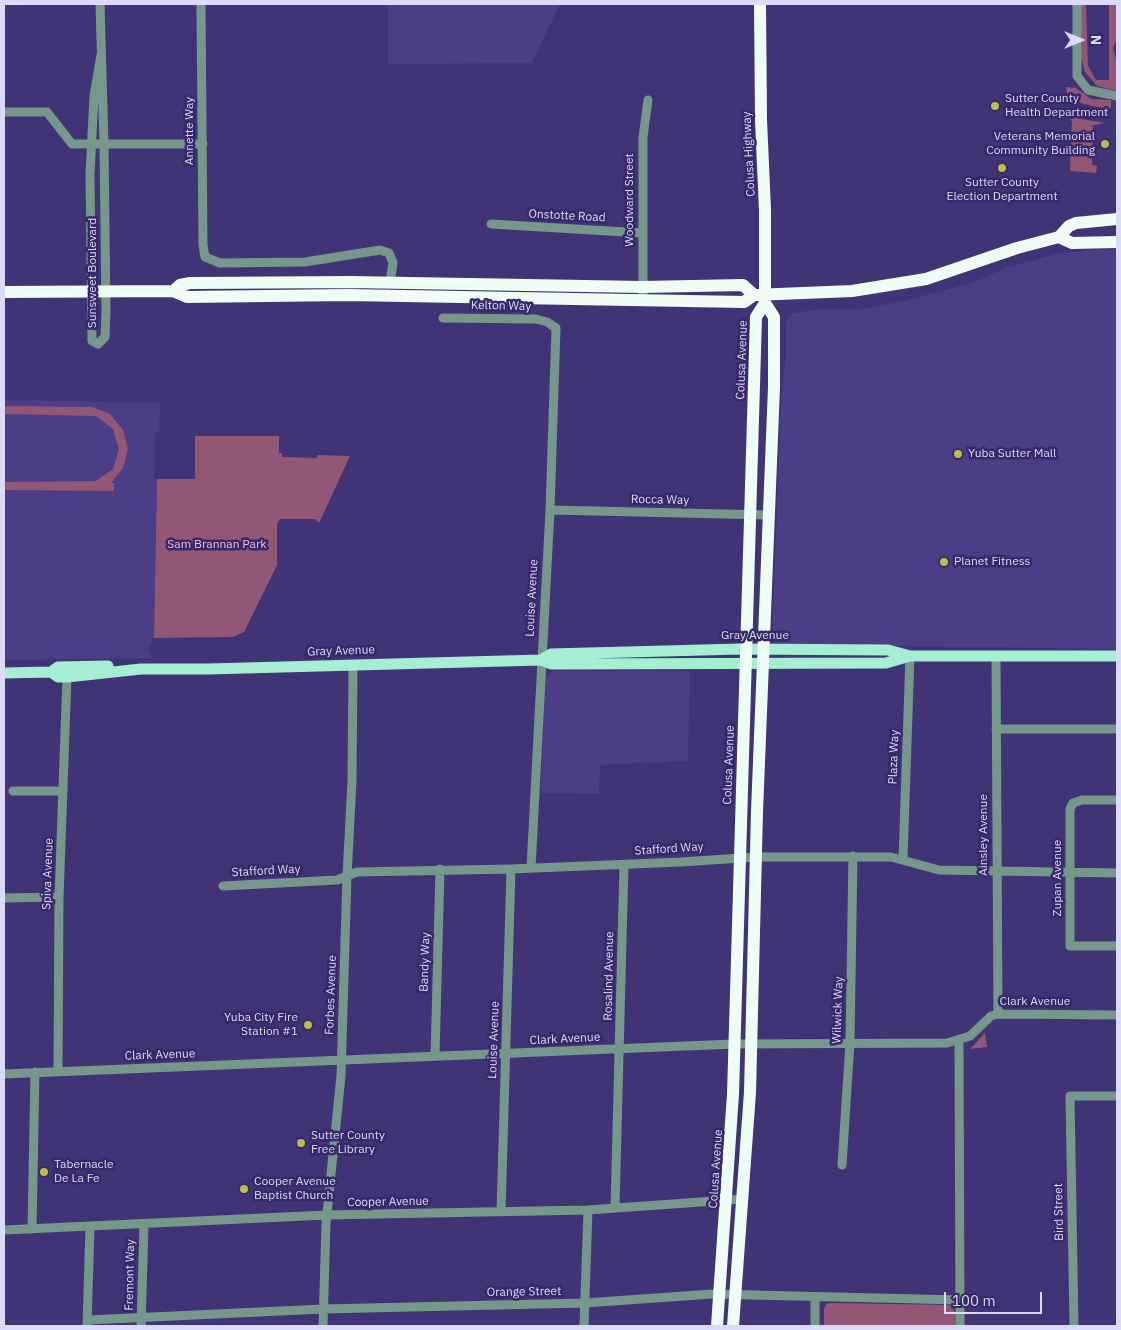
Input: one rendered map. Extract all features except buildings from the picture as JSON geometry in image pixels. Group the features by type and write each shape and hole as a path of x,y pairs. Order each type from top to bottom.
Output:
{"highway":[{"name":"Colusa Highway","path":"760,4 761,120 765,210 761,298"},
{"path":"4,292 173,291 187,297 347,295 744,302 761,298 820,294 910,283 942,275 1016,248 1059,237 1069,226 1076,223 1117,219"},
{"path":"1059,237 1072,243 1117,242"},
{"path":"173,291 180,285 190,283 390,282 643,287 744,285 761,298 774,317 774,387 756,857 751,1044 743,1199 733,1326"},
{"name":"Colusa Avenue","path":"717,1326 728,1200 756,317 761,298"}],"main road":[{"name":"Gray Avenue","path":"541,660 551,654 746,649 888,650 910,656 1117,656"},
{"name":"Gray Avenue","path":"51,672 58,677 67,677 141,669 541,660 551,664 886,663 910,656"},
{"name":"Gray Avenue","path":"4,673 51,672 58,667 138,666 141,669"}],"street":[{"name":"Sunsweet Boulevard","path":"100,4 104,144 105,337 98,344 92,341 92,144 94,96 101,55"},
{"name":"Annette Way","path":"202,4 205,257 220,263 306,262 380,250 389,254 393,263 390,282"},
{"path":"1077,4 1079,80 1084,87 1092,92 1117,96"},
{"name":"Woodward Street","path":"643,301 643,137 648,100"},
{"path":"4,112 46,112 72,144 203,144"},
{"name":"Onstotte Road","path":"491,224 642,233"},
{"name":"Kelton Way","path":"443,318 536,319 547,322 556,328"},
{"name":"Louise Avenue","path":"531,868 550,510 556,328"},
{"name":"Rocca Way","path":"550,510 769,515"},
{"name":"Plaza Way","path":"903,860 910,656"},
{"name":"Ainsley Avenue","path":"996,657 998,1014"},
{"name":"Forbes Avenue","path":"323,1326 327,1215 342,1060 347,876 353,760 353,665"},
{"name":"Spiva Avenue","path":"58,1071 59,897 67,677"},
{"path":"996,730 1117,729"},
{"path":"13,790 63,792"},
{"name":"Zupan Avenue","path":"1117,800 1082,800 1073,803 1070,809 1070,946 1117,946"},
{"name":"Wilwick Way","path":"842,1165 850,1042 853,856"},
{"name":"Stafford Way","path":"223,886 337,880 357,872 624,865 740,857 891,856 939,870 1070,874 1117,873"},
{"name":"Rosalind Avenue","path":"615,1207 624,865"},
{"name":"Bandy Way","path":"435,1056 440,869"},
{"name":"Louise Avenue","path":"501,1212 511,869"},
{"path":"4,898 59,897"},
{"name":"Clark Avenue","path":"4,1074 734,1044 959,1041 970,1036 991,1016 998,1014 1117,1015"},
{"path":"959,1041 960,1326"},
{"path":"32,1229 35,1072"},
{"name":"Bird Street","path":"1074,1326 1070,1096 1117,1096"},
{"name":"Cooper Avenue","path":"4,1230 327,1215 588,1210 743,1199"},
{"path":"584,1326 588,1210"},
{"name":"Fremont Way","path":"142,1322 144,1225"},
{"path":"88,1323 90,1227"},
{"name":"Orange Street","path":"88,1323 142,1322 323,1308 585,1303 720,1294 960,1300"},
{"path":"815,1297 815,1326"}],"shaded area":[{"path":"388,4 560,4 532,63 388,64"},
{"path":"1117,250 1117,649 772,644 781,401 786,356 786,321 790,315 810,310 859,309 899,302 972,283 1005,268 1060,253"},
{"path":"4,400 160,403 159,431 155,432 154,478 157,479 154,638 148,649 152,658 4,660"},
{"path":"552,671 690,671 688,761 600,765 599,794 541,793 545,678"}],"green space":[{"path":"1081,4 1086,4 1088,66 1096,80 1109,80 1109,4 1117,4 1117,39 1113,48 1117,63 1117,91 1097,86 1085,72 1081,57"},
{"path":"1066,87 1076,88 1091,99 1111,100 1111,107 1110,109 1097,107 1068,100"},
{"path":"1072,110 1080,112 1081,119 1105,123 1091,126 1093,127 1092,165 1097,166 1096,173 1070,171 1072,122 1069,115"},
{"path":"4,406 92,407 110,414 123,430 128,449 123,468 111,483 114,483 114,491 4,490 4,482 96,481 113,469 119,449 113,429 96,416 4,414"},
{"name":"Sam Brannan Park","path":"195,436 279,436 279,453 282,453 282,457 317,458 317,455 350,456 319,523 315,519 280,519 277,524 277,565 244,632 233,637 154,638 157,479 195,479"},
{"path":"985,1033 987,1047 970,1049"},
{"path":"826,1304 950,1305 955,1312 955,1326 824,1326 824,1309"}],"place":[{"name":"Sutter County Health Department","path":"995,106"},
{"name":"Veterans Memorial Community Building","path":"1105,144"},
{"name":"Sutter County Election Department","path":"1002,168"},
{"name":"Yuba Sutter Mall","path":"958,454"},
{"name":"Planet Fitness","path":"944,562"},
{"name":"Yuba City Fire Station #1","path":"308,1025"},
{"name":"Sutter County Free Library","path":"301,1143"},
{"name":"Tabernacle De La Fe","path":"44,1172"},
{"name":"Cooper Avenue Baptist Church","path":"244,1189"}]}
